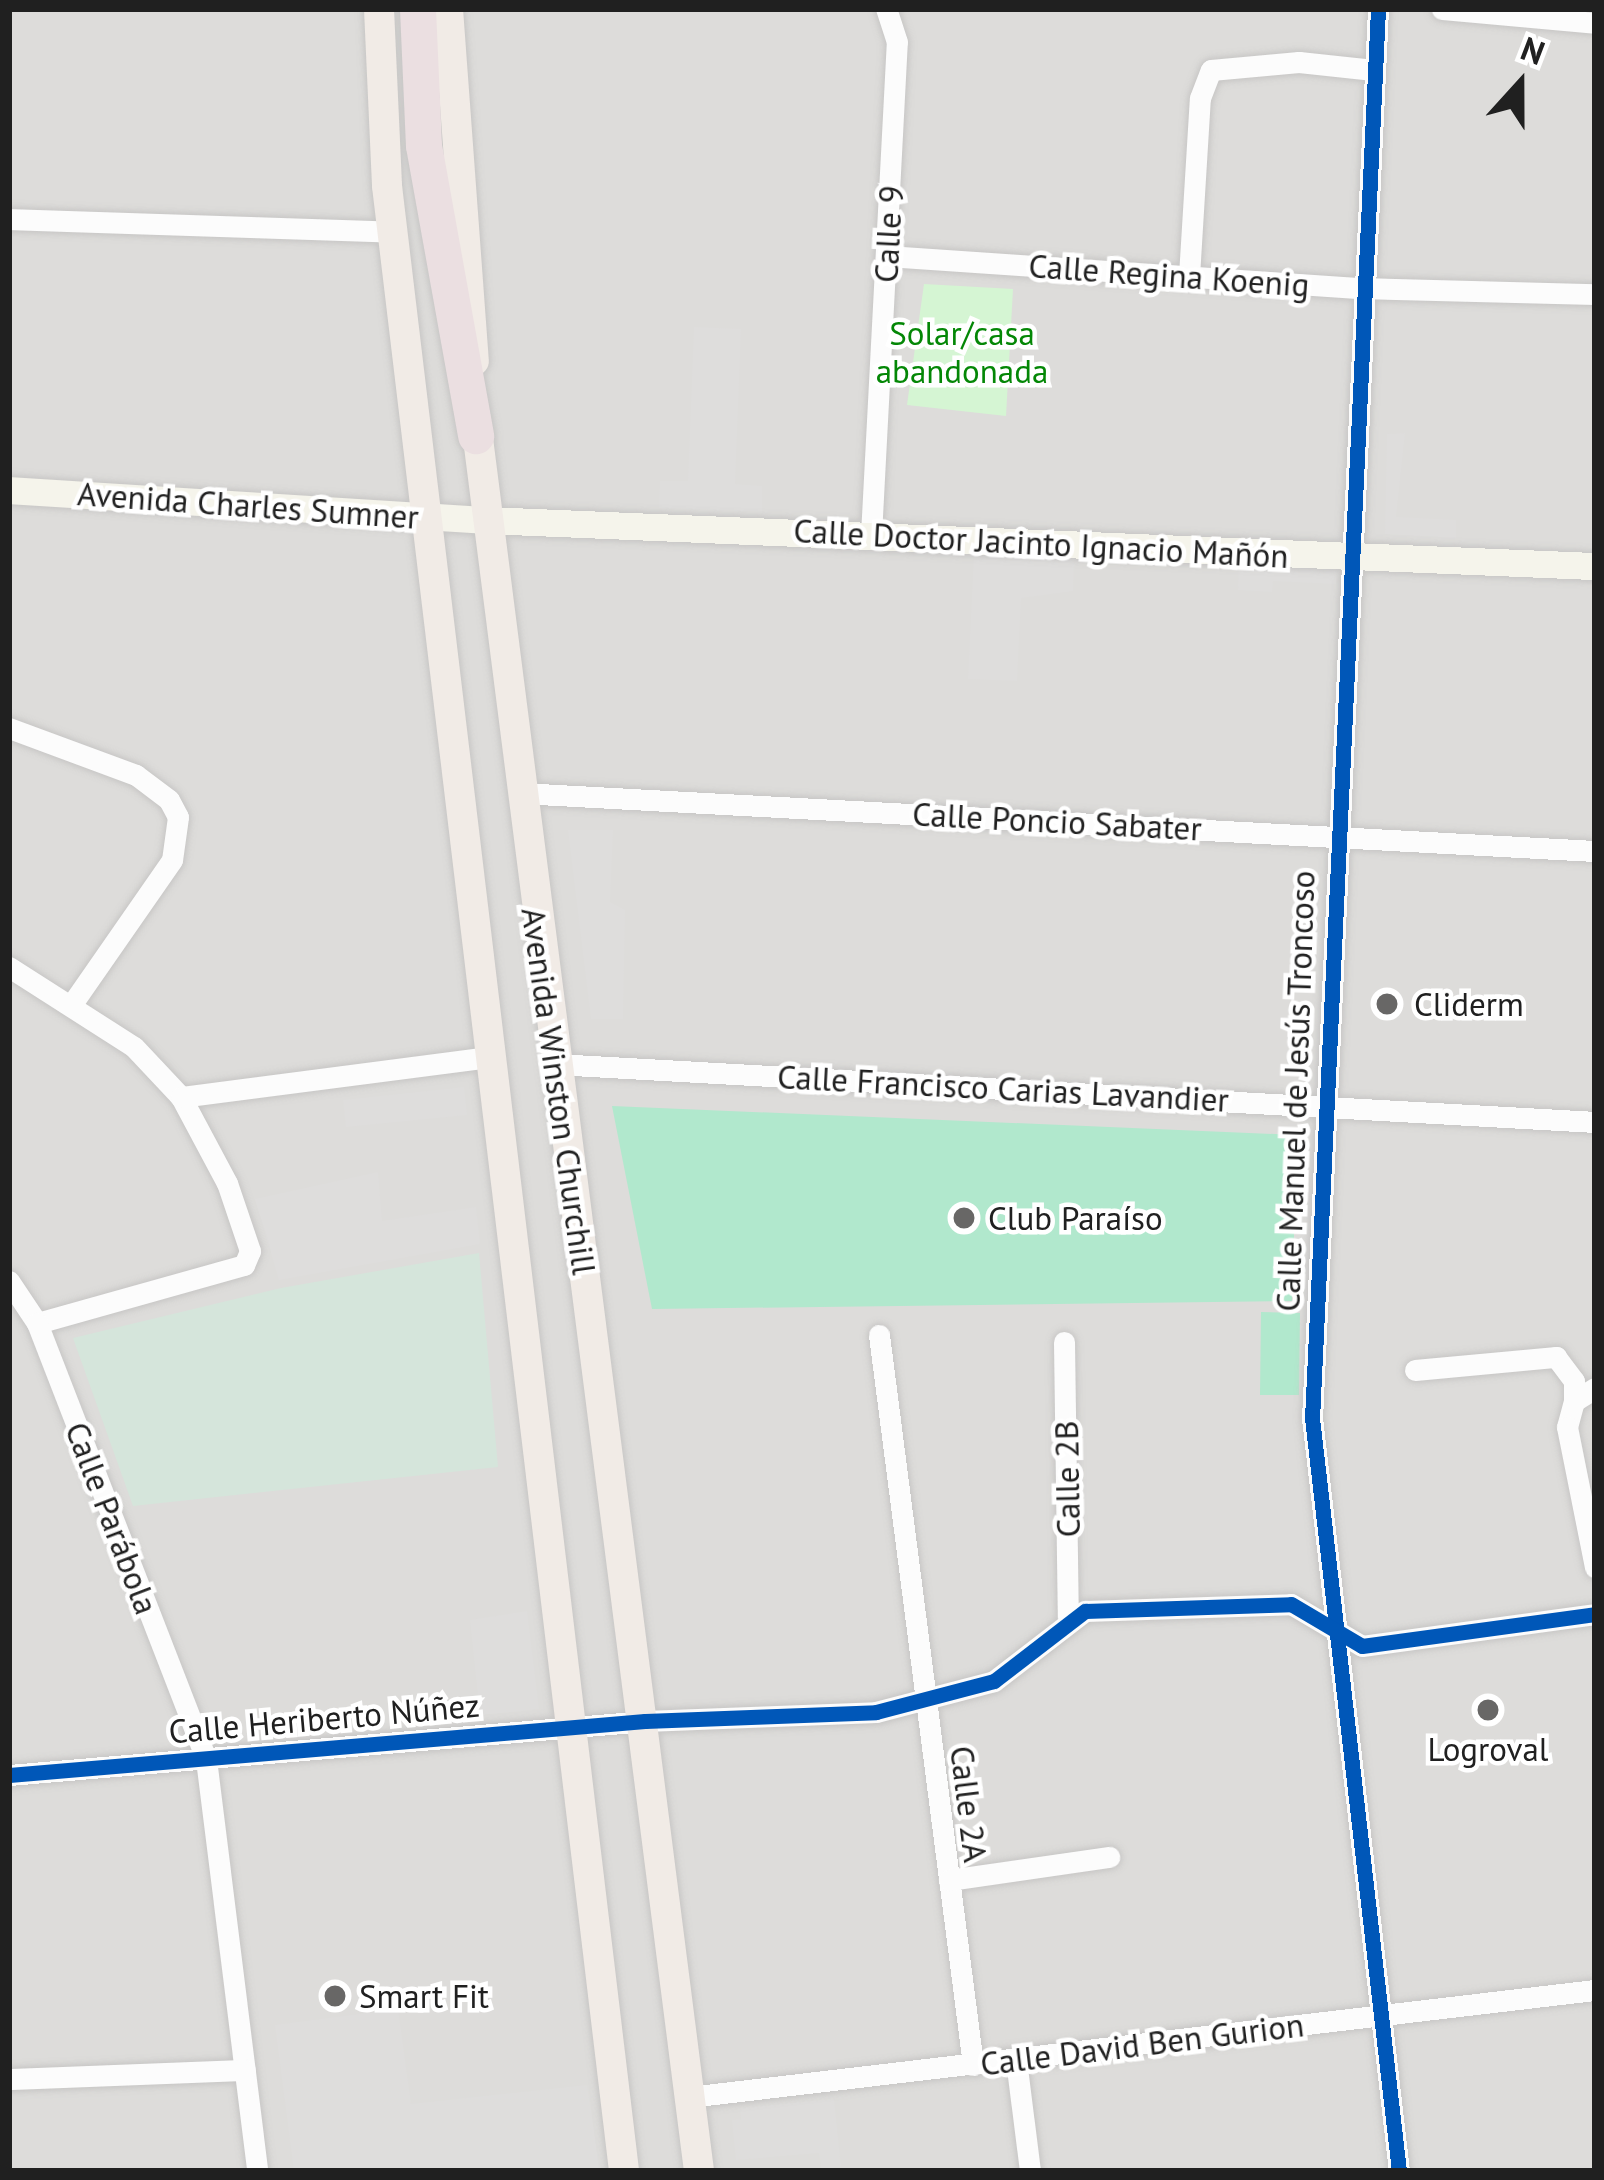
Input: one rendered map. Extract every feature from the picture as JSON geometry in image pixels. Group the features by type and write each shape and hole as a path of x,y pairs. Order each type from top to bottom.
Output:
{"highway":[{"path":"418,9 427,169 476,436"}],"main road":[{"name":"Avenida Winston Churchill","path":"379,9 392,232 624,2171"},
{"name":"Avenida Winston Churchill","path":"448,9 450,106 473,289 476,436 699,2171"}],"street":[{"name":"Calle 9","path":"871,535 897,41 886,9"},
{"name":"Calle Manuel de Jesús Troncoso","path":"1378,9 1361,288 1312,1418 1332,1631 1399,2171"},
{"path":"1442,9 1595,23"},
{"path":"1189,276 1200,98 1211,70 1298,62 1374,70"},
{"path":"9,219 392,232"},
{"name":"Calle Regina Koenig","path":"887,256 1361,288 1595,294"},
{"name":"Avenida Charles Sumner","path":"9,490 486,520"},
{"name":"Calle Doctor Jacinto Ignacio Mañón","path":"486,520 1595,566"},
{"path":"9,728 154,785 178,817 172,860 71,1004"},
{"name":"Calle Poncio Sabater","path":"520,793 1595,850"},
{"path":"9,967 134,1047 182,1097 248,1233 249,1261 37,1323"},
{"path":"182,1097 490,1057"},
{"name":"Calle Francisco Carias Lavandier","path":"554,1064 1324,1105 1519,1124 1595,1122"},
{"name":"Calle Parábola","path":"9,1281 37,1323 206,1759 257,2171"},
{"name":"Calle 2A","path":"879,1335 973,2065"},
{"name":"Calle 2B","path":"1064,1342 1068,1617"},
{"path":"1415,1370 1556,1357 1574,1381 1567,1427 1595,1567"},
{"path":"1574,1400 1595,1388"},
{"path":"1068,1617 1252,1601 1298,1606 1362,1646 1595,1614"},
{"name":"Calle Heriberto Núñez","path":"9,1775 644,1721 926,1704 994,1681 1068,1617"},
{"path":"949,1880 1108,1857"},
{"name":"Calle David Ben Gurion","path":"688,2097 1595,1990"},
{"path":"1016,2060 1030,2171"},
{"path":"9,2079 245,2070"}],"shaded area":[{"path":"9,9 1595,9 1595,2171 9,2171"},
{"path":"694,327 741,329 735,484 762,486 762,512 659,508 660,481 688,481"},
{"path":"1405,433 1396,517 1456,520 1456,538 1385,534 1387,434"},
{"path":"974,553 1074,558 1073,591 1021,598 1017,681 968,679"},
{"path":"1239,559 1337,563 1336,584 1273,581 1272,592 1238,590"},
{"path":"568,830 613,830 610,902 625,910 623,1019 591,1019"},
{"path":"464,1087 467,1115 346,1127 343,1100"},
{"path":"378,1172 382,1221 476,1207 480,1244 279,1280 255,1199"},
{"path":"479,1253 498,1467 133,1506 73,1338 281,1288"},
{"path":"527,1611 539,1709 480,1715 470,1620"},
{"path":"398,2009 411,2104 587,2085 600,2171 294,2171 275,2025"},
{"path":"834,2099 841,2167 821,2169 819,2153 736,2160 732,2120 741,2119 740,2108"}],"green space":[{"name":"Solar/casa abandonada","path":"924,284 1013,289 1006,416 907,405"},
{"name":"Club Paraíso","path":"612,1106 1297,1135 1292,1301 652,1309"},
{"path":"1261,1312 1300,1313 1299,1395 1260,1395"}],"cycle path":[{"path":"1378,9 1312,1418 1399,2171"},
{"path":"9,1775 645,1721 876,1712 994,1681 1085,1611 1291,1604 1362,1646 1595,1614"}],"place":[{"name":"Cliderm","path":"1387,1004"},
{"name":"Club Paraíso","path":"964,1218"},
{"name":"Logroval","path":"1488,1710"},
{"name":"Smart Fit","path":"335,1996"}]}
